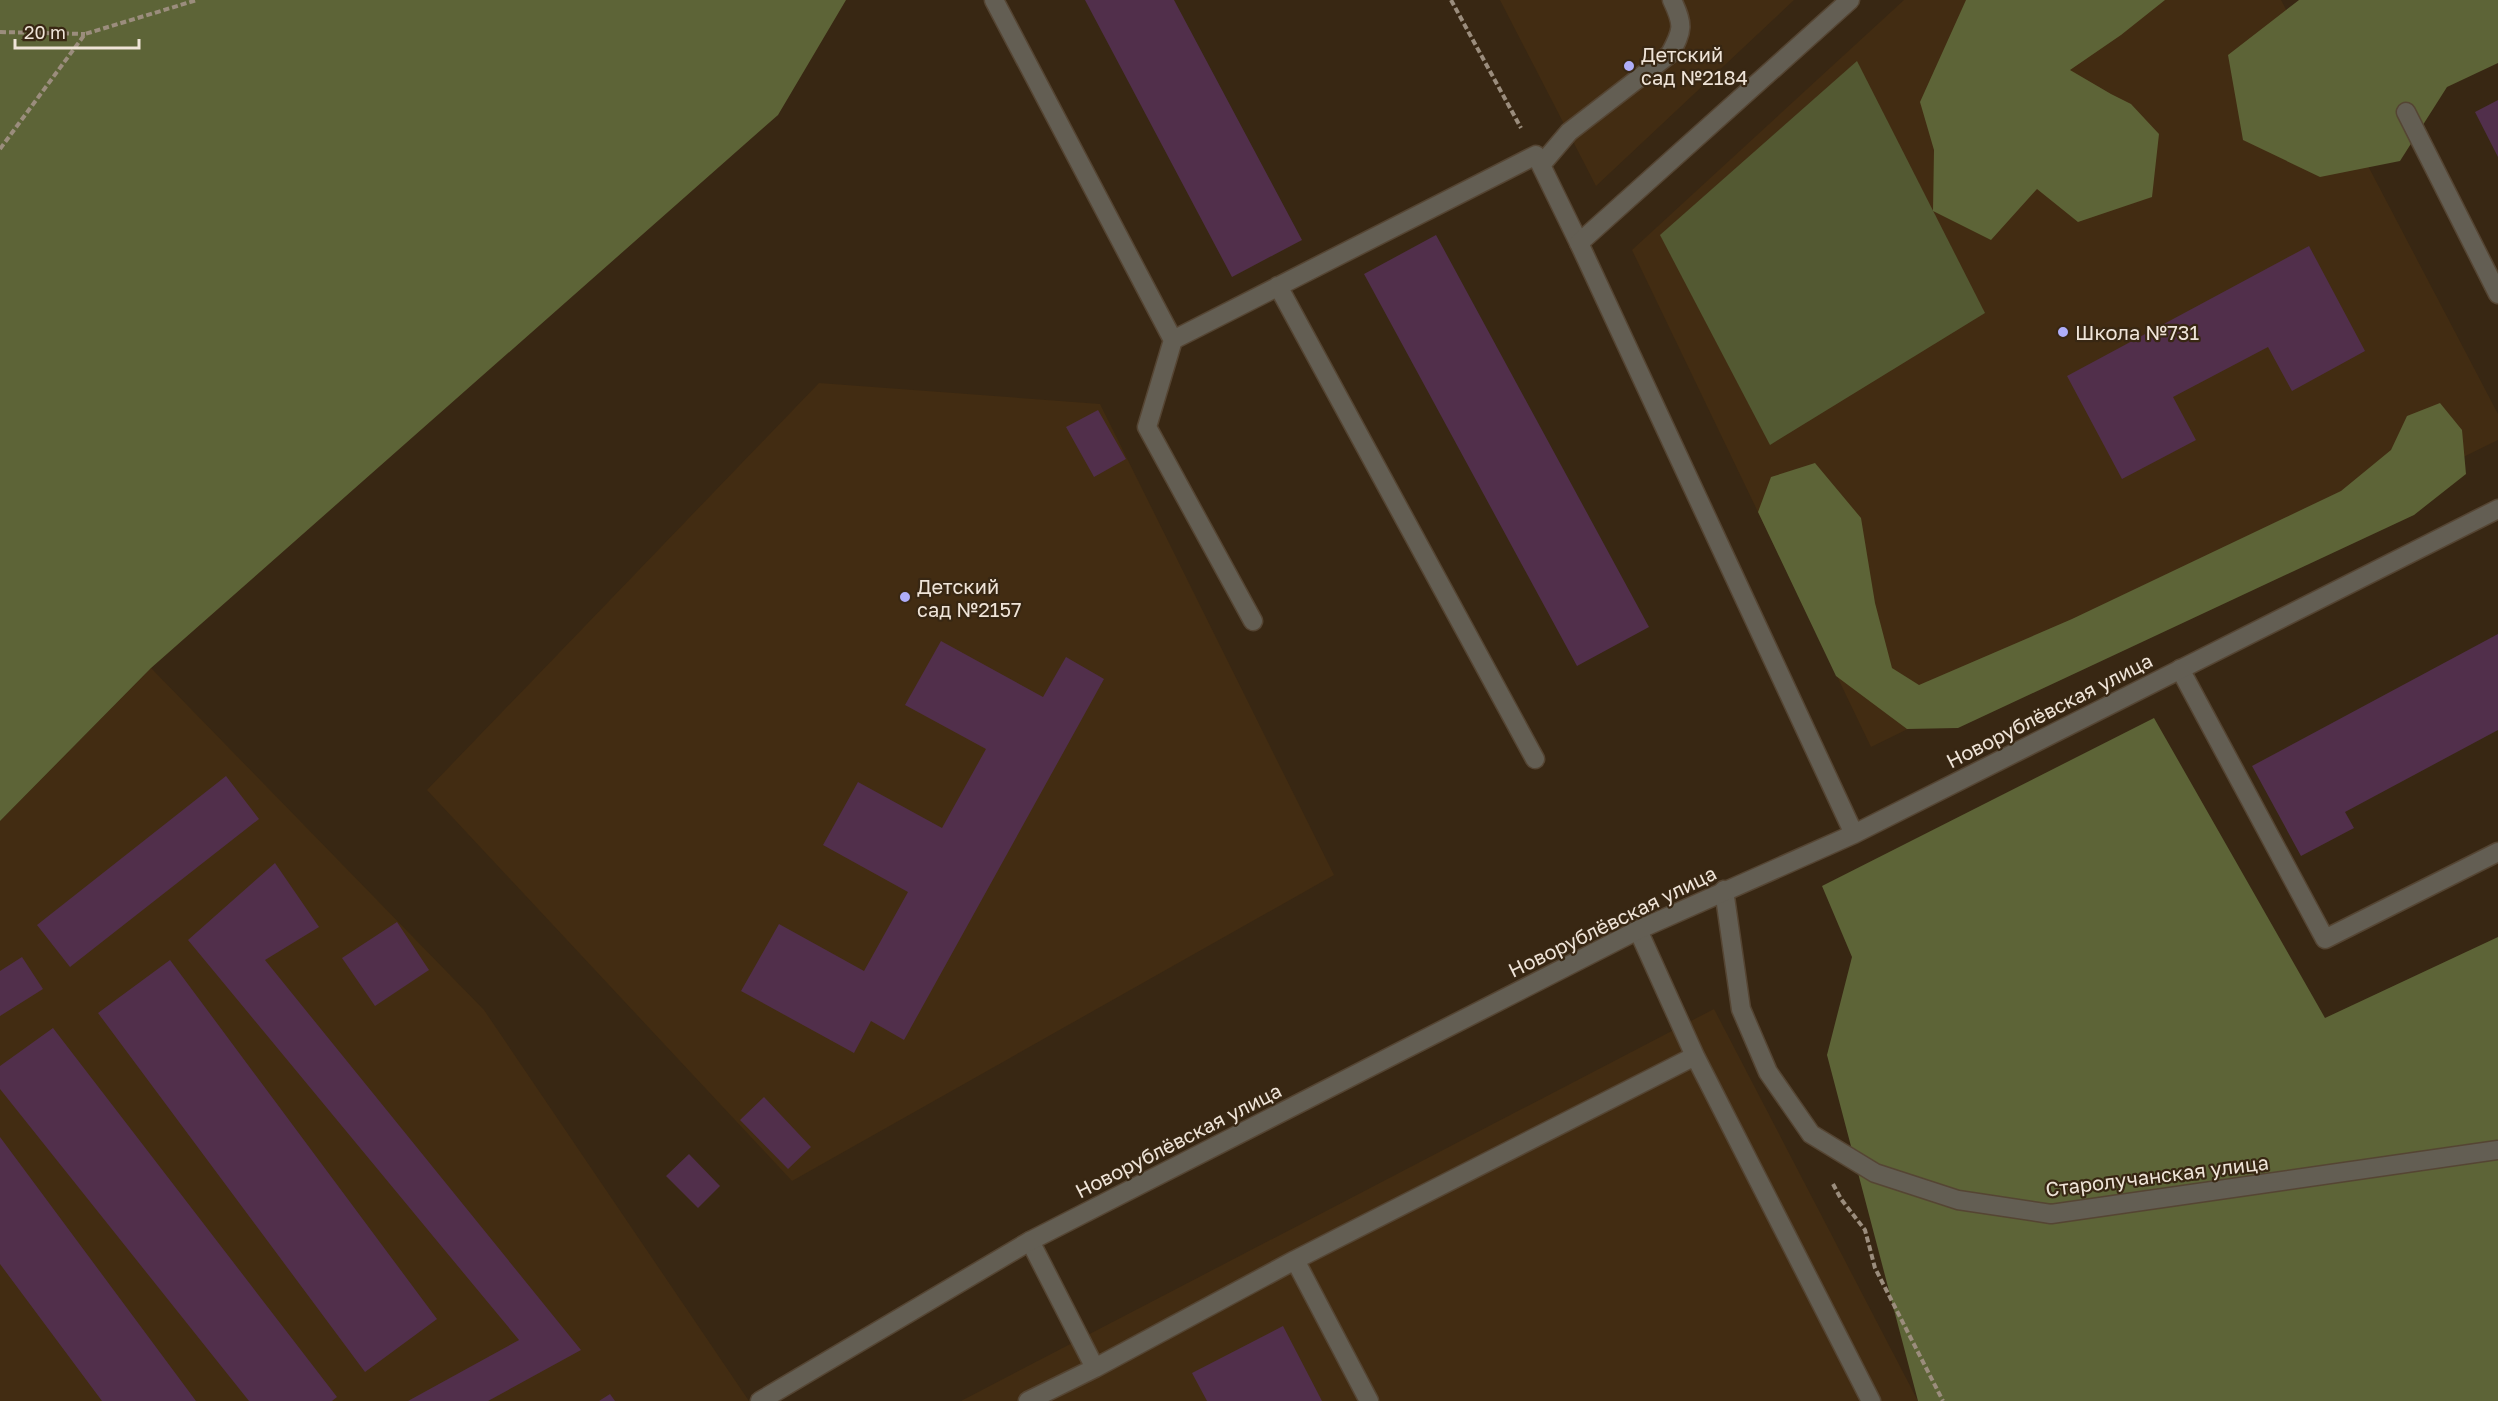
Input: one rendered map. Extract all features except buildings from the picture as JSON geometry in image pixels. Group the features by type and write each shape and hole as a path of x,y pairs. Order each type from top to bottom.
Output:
{"street":[{"path":"994,0 1173,340 1147,427 1253,621"},
{"path":"1579,243 1850,0"},
{"path":"1173,340 1278,286 1538,160 1569,132 1670,54 1679,37 1682,21 1674,1"},
{"path":"2406,112 2498,294"},
{"path":"1538,160 1579,243 1854,834"},
{"path":"1278,286 1534,759"},
{"name":"Новорублёвская улица","path":"760,1401 1030,1241 1638,930 1854,834 2498,509"},
{"path":"2180,669 2325,939 2498,852"},
{"name":"Старолучанская улица","path":"1724,890 1741,1009 1768,1072 1811,1134 1875,1173 1958,1200 2051,1214 2498,1150"},
{"path":"1638,930 1695,1056 1871,1401"},
{"path":"1028,1401 1095,1368 1295,1260 1695,1056"},
{"path":"1030,1241 1095,1368"},
{"path":"1295,1260 1369,1401"}],"path":[{"path":"0,32 85,34 197,0"},
{"path":"1450,0 1538,160"},
{"path":"0,149 85,34"},
{"path":"1832,1182 1841,1199 1865,1230 1875,1268 1943,1401"}],"shaded area":[{"name":"Детский сад №2184","path":"1500,0 1794,0 1596,186"},
{"name":"Школа №731","path":"1904,0 2281,0 2498,414 2498,440 1871,747 1632,250"},
{"name":"Детский сад №2157","path":"819,383 1100,404 1334,875 792,1181 427,790"},
{"path":"151,668 484,1010 749,1401 0,1401 0,821"},
{"path":"1714,1009 1918,1401 961,1401"}],"green space":[{"path":"0,0 846,0 778,115 151,668 0,821"},
{"path":"1966,0 2165,0 2121,35 2070,70 2131,104 2159,134 2152,197 2078,222 2037,189 1991,240 1933,211 1934,150 1920,102"},
{"path":"2299,0 2498,0 2498,63 2447,87 2400,161 2320,177 2243,140 2228,55"},
{"path":"1857,61 1985,313 1770,445 1660,235"},
{"path":"2440,403 2462,430 2466,474 2414,515 1958,728 1907,729 1836,676 1758,512 1771,477 1815,463 1861,518 1875,603 1892,668 1919,685 2072,619 2341,491 2391,450 2407,416"},
{"path":"2154,718 2325,1018 2498,937 2498,1401 1918,1401 1827,1055 1852,957 1822,886"}],"place":[{"name":"Детский сад №2184","path":"1629,66"},
{"name":"Школа №731","path":"2063,332"},
{"name":"Детский сад №2157","path":"905,597"}]}
